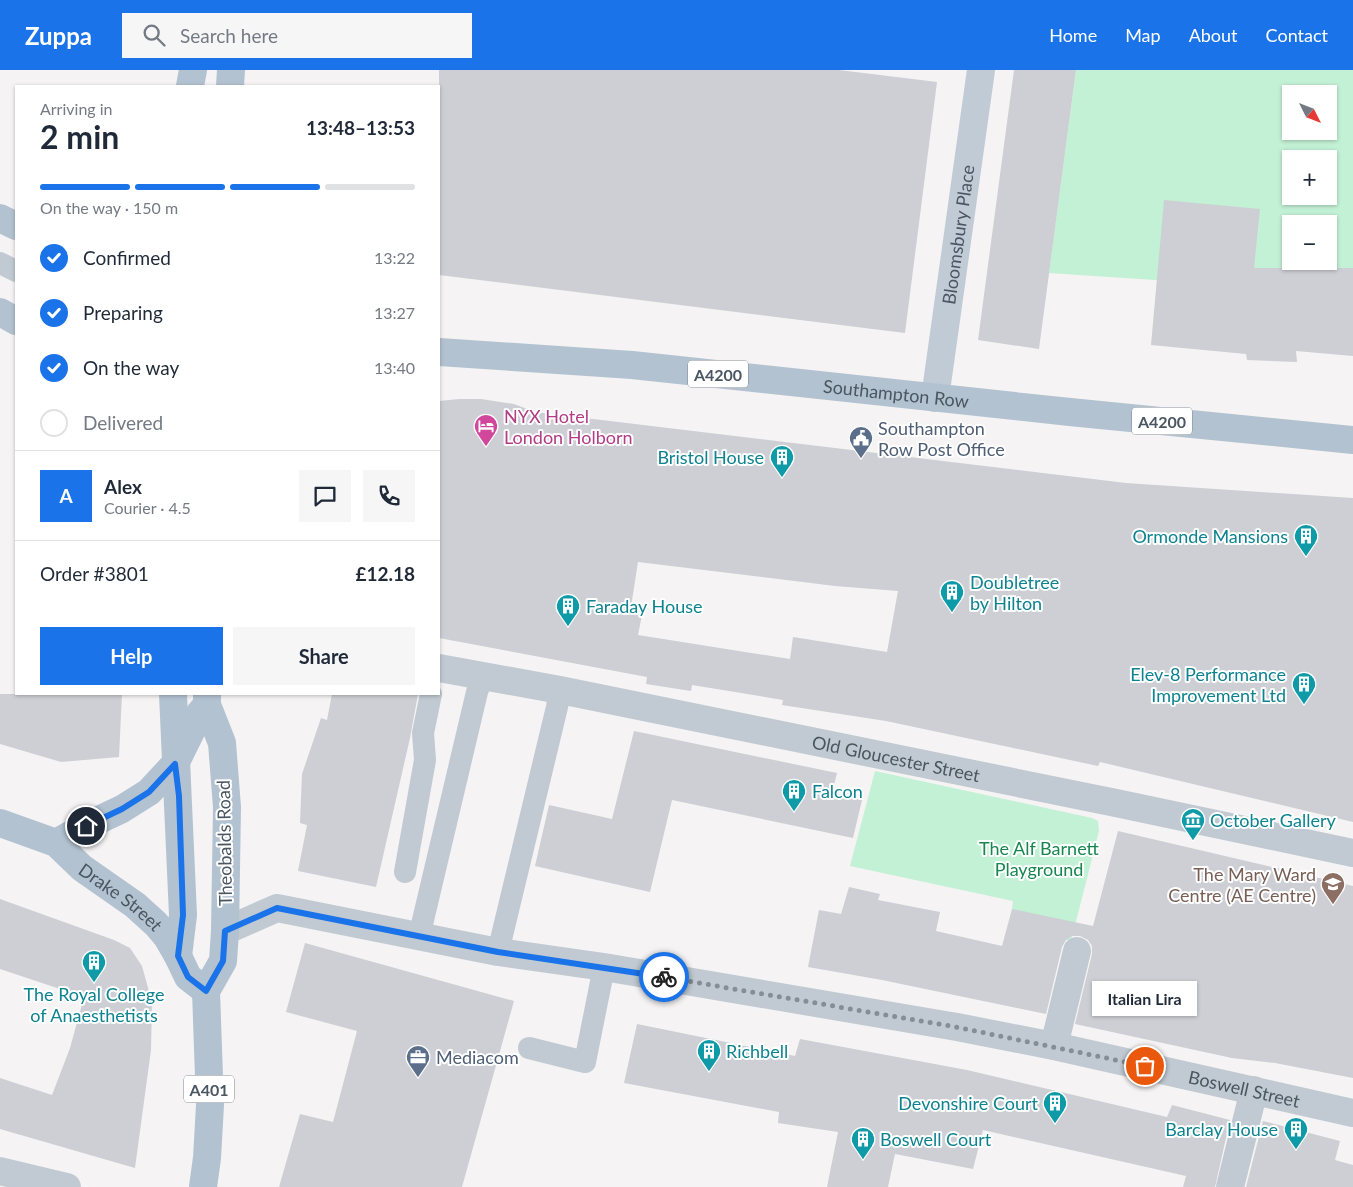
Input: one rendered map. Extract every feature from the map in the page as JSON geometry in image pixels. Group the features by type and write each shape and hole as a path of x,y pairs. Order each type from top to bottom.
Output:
{"main road":[{"path":"190,85 193,70"},
{"path":"230,85 231,70"},
{"path":"0,218 15,226"},
{"path":"0,312 15,320"},
{"name":"Southampton Row","path":"440,352 632,365 1353,440"},
{"path":"173,695 183,915 178,956 188,977 206,991"},
{"path":"56,843 122,809 149,792 175,764 207,700"},
{"name":"Theobalds Road","path":"206,991 223,961 227,807 222,743 207,700"},
{"name":"Drake Street","path":"0,823 56,843 82,868 135,905 156,924 167,937 178,956"},
{"name":"A401","path":"203,1187 210,1106 206,991"}],"street":[{"name":"Bloomsbury Place","path":"935,398 981,70"},
{"name":"Old Gloucester Street","path":"440,668 560,690 1353,853"},
{"name":"Boswell Street","path":"225,931 277,908 498,952 604,967 947,1025 1054,1046 1353,1113"},
{"path":"1054,1046 1077,951"},
{"path":"1230,1187 1254,1090"},
{"path":"0,1170 67,1187"}],"lane":[{"path":"0,263 15,270"},
{"path":"419,937 477,692 483,676"},
{"path":"498,952 560,690"},
{"path":"404,872 425,760 423,733 431,695"},
{"path":"529,1048 585,1062 604,967"}],"green space":[{"path":"1076,70 1353,70 1353,293 1049,273"},
{"name":"The Alf Barnett Playground","path":"875,771 1092,818 1098,821 1099,831 1071,941 1041,935 1012,909 1013,901 850,866"}],"building":[{"path":"439,70 839,70 937,82 905,333 440,275"},
{"path":"1014,70 1076,70 1039,349 978,340"},
{"path":"1164,200 1260,209 1254,268 1337,270 1337,268 1353,268 1353,356 1296,351 1297,362 1247,360 1246,354 1151,345"},
{"path":"481,399 514,404 535,412 1126,483 1353,498 1353,822 1100,762 1098,766 886,721 782,705 783,700 692,685 691,691 646,684 647,677 440,638 440,401","holes":["638,562 835,586 898,591 887,652 793,637 790,659 638,635 642,615 630,613"]},
{"path":"0,694 122,695 119,757 61,762 0,744"},
{"path":"332,695 418,695 410,738 376,887 298,871 307,825 300,823 302,774 321,718 327,720"},
{"name":"Falcon","path":"634,731 837,773 832,793 862,800 853,838 672,800 650,892 535,866 549,805 612,819"},
{"path":"1118,831 1353,886 1353,1078 1275,1063 1232,1058 1075,1024 1092,954 1092,946 1088,940 1080,936 1072,936 1066,940 1062,947 1046,1014 882,980 808,967 819,910 841,914 849,887 880,894 878,900 940,912 936,931 1002,946 1012,909 1093,926"},
{"path":"0,899 114,940 130,948 142,966 152,1002 151,1050 135,1168 0,1129 0,1078 52,1095 70,1048 84,997 0,969"},
{"name":"Mediacom","path":"305,943 514,1001 462,1187 279,1187 300,1114 333,1122 357,1031 286,1012"},
{"path":"637,1024 795,1056 800,1039 967,1070 1167,1117 1172,1105 1230,1120 1215,1187 1183,1187 1186,1176 983,1130 973,1169 895,1154 888,1187 827,1187 838,1132 778,1123 779,1112 624,1083"},
{"name":"Barclay House","path":"1263,1121 1340,1141 1335,1160 1353,1165 1353,1187 1246,1187"}],"way so far":[{"path":"664,977 956,1027 1145,1066"}],"place":[{"name":"NYX Hotel London Holborn","path":"486,447"},
{"name":"Southampton Row Post Office","path":"861,459"},
{"name":"Bristol House","path":"782,478"},
{"name":"Ormonde Mansions","path":"1306,557"},
{"name":"Doubletree by Hilton","path":"952,613"},
{"name":"Faraday House","path":"568,627"},
{"name":"Elev-8 Performance Improvement Ltd","path":"1304,705"},
{"name":"Falcon","path":"794,812"},
{"name":"October Gallery","path":"1193,841"},
{"name":"The Mary Ward Centre (AE Centre)","path":"1333,905"},
{"name":"The Royal College of Anaesthetists","path":"94,983"},
{"name":"Italian Lira","path":"1145,1066"},
{"name":"Richbell","path":"709,1072"},
{"name":"Mediacom","path":"418,1078"},
{"name":"Devonshire Court","path":"1055,1124"},
{"name":"Barclay House","path":"1296,1150"},
{"name":"Boswell Court","path":"863,1160"}],"route":[{"path":"86,826 122,809 149,792 175,764 179,796 183,915 178,956 188,977 206,991 223,961 225,931 277,908 498,952 664,977"}]}
